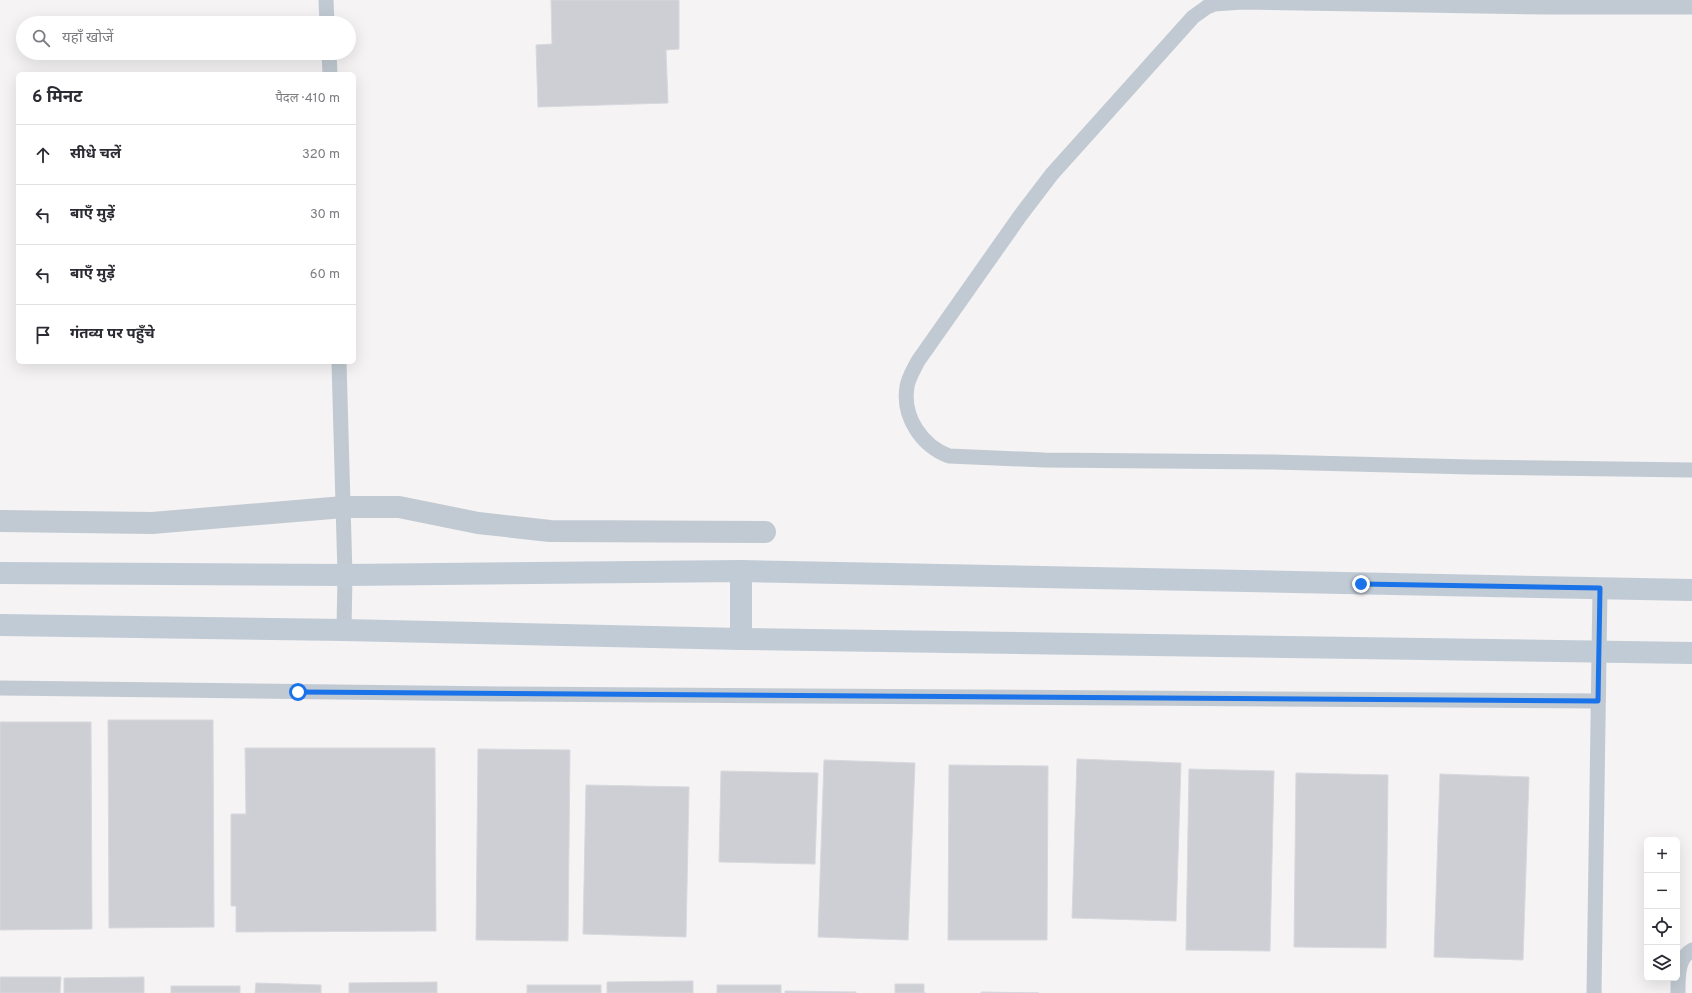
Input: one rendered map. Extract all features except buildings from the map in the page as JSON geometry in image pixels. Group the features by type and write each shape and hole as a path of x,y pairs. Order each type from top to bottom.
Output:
{"main road":[{"path":"741,571 741,639"},
{"path":"0,573 346,575 741,571 1692,590"},
{"path":"0,625 344,630 741,639 1692,653"}],"street":[{"path":"0,521 152,523 344,507 399,507 478,523 550,532 765,532"}],"lane":[{"path":"326,0 327,16"},
{"path":"1692,7 1546,7 1274,2 1221,3 1207,6 1193,17 1052,174 918,361 907,386 906,398 908,409 915,428 932,447 949,456 1044,460 1272,462 1471,467 1692,470"},
{"path":"329,60 330,72"},
{"path":"339,364 346,575 344,630"},
{"path":"1594,993 1600,588"},
{"path":"0,688 502,694 1598,701"},
{"path":"1678,993 1680,963 1686,953 1692,950"}],"route":[{"path":"298,692 1598,701 1600,588 1361,584"}]}
